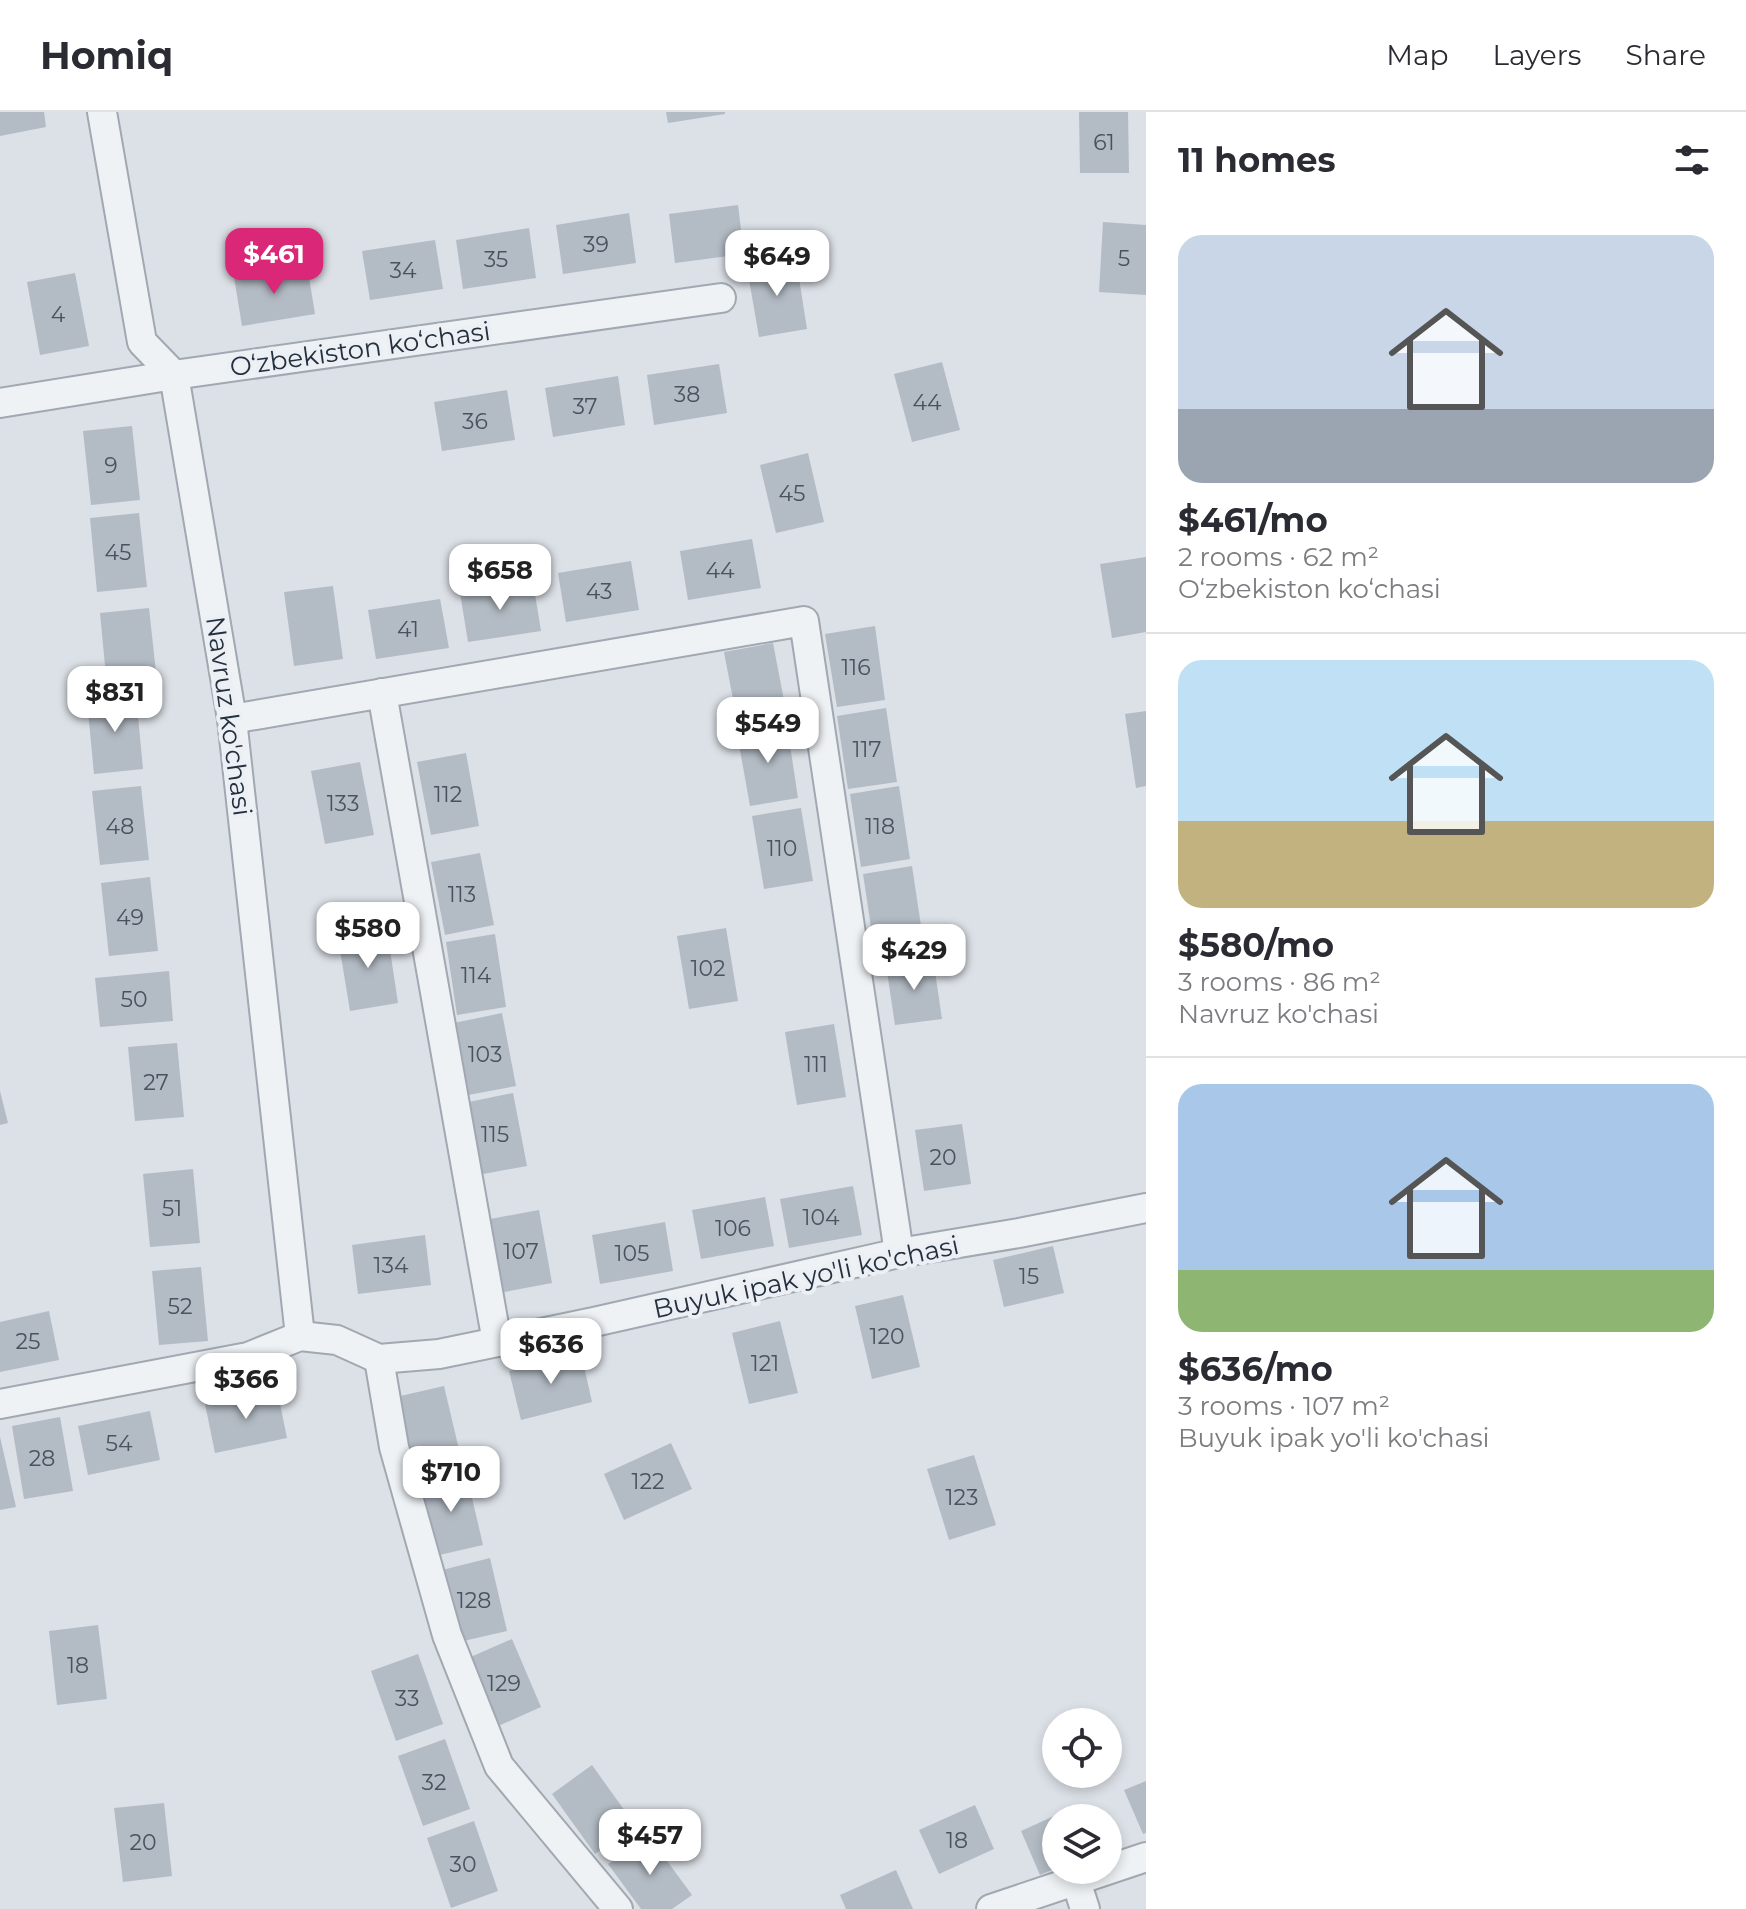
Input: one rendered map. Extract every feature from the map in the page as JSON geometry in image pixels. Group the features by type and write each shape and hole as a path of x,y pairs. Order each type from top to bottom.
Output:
{"street":[{"path":"102,112 142,342 174,375"},
{"name":"O‘zbekiston ko‘chasi","path":"0,403 174,375 721,298"},
{"name":"Navruz ko'chasi","path":"174,375 232,719 300,1336"},
{"path":"232,719 804,621 899,1253"},
{"path":"382,693 497,1342"},
{"name":"Buyuk ipak yo'li ko'chasi","path":"0,1404 248,1357 300,1336 337,1340 379,1359 439,1354 899,1253 1146,1208"},
{"path":"379,1359 394,1447 447,1635 499,1766 618,1909"},
{"path":"1122,1865 1146,1857"},
{"path":"991,1909 1067,1884"},
{"path":"1077,1884 1085,1909"}],"building":[{"path":"0,112 44,112 46,127 0,136"},
{"path":"666,112 725,112 725,114 668,123"},
{"path":"1079,112 1128,112 1129,173 1080,173"},
{"path":"738,205 744,254 675,263 669,214"},
{"path":"629,213 636,263 563,274 556,225"},
{"path":"1103,222 1146,225 1146,295 1099,292"},
{"path":"529,228 536,278 463,289 456,240"},
{"path":"435,240 443,289 370,300 362,251"},
{"path":"796,259 807,329 759,337 747,268"},
{"path":"307,265 315,314 242,326 234,277"},
{"path":"75,273 89,346 40,355 27,282"},
{"path":"942,362 960,430 912,442 894,374"},
{"path":"719,364 727,413 654,425 647,375"},
{"path":"618,376 625,425 553,437 545,388"},
{"path":"507,390 515,440 442,451 434,402"},
{"path":"132,426 140,500 91,505 83,431"},
{"path":"808,453 824,522 776,533 760,465"},
{"path":"139,513 147,587 97,592 90,518"},
{"path":"752,539 761,588 688,600 680,551"},
{"path":"1146,557 1146,632 1112,638 1100,564"},
{"path":"631,561 639,610 566,622 558,573"},
{"path":"533,582 541,631 468,642 460,593"},
{"path":"333,586 343,659 294,666 284,592"},
{"path":"440,599 449,648 376,659 368,610"},
{"path":"149,608 157,682 107,687 100,613"},
{"path":"875,626 885,700 837,707 825,634"},
{"path":"773,643 787,716 738,725 724,652"},
{"path":"136,695 143,769 94,774 87,700"},
{"path":"886,708 897,782 848,789 837,716"},
{"path":"1146,711 1146,786 1136,788 1125,714"},
{"path":"787,725 798,798 750,806 737,733"},
{"path":"466,753 479,826 431,835 417,762"},
{"path":"360,762 374,835 325,844 311,771"},
{"path":"141,786 149,860 100,865 92,791"},
{"path":"899,786 910,859 861,867 850,794"},
{"path":"801,808 813,881 764,889 752,816"},
{"path":"480,853 494,925 445,935 431,862"},
{"path":"912,866 923,939 874,947 863,874"},
{"path":"150,877 158,951 109,956 101,883"},
{"path":"726,928 738,1001 689,1009 677,936"},
{"path":"387,930 398,1003 350,1011 338,938"},
{"path":"495,934 506,1007 457,1015 446,942"},
{"path":"933,958 942,1019 895,1025 886,965"},
{"path":"169,971 173,1021 100,1027 95,978"},
{"path":"502,1013 516,1086 468,1095 454,1023"},
{"path":"834,1024 846,1097 797,1105 785,1032"},
{"path":"177,1043 184,1117 135,1121 128,1047"},
{"path":"0,1091 8,1123 0,1125"},
{"path":"513,1093 527,1166 478,1175 464,1103"},
{"path":"962,1124 971,1184 924,1191 915,1130"},
{"path":"193,1169 200,1243 150,1247 143,1174"},
{"path":"853,1186 862,1235 789,1248 780,1199"},
{"path":"765,1197 774,1246 701,1259 692,1210"},
{"path":"539,1210 552,1283 504,1292 490,1219"},
{"path":"665,1222 673,1271 600,1284 592,1235"},
{"path":"425,1235 431,1285 358,1294 352,1245"},
{"path":"1053,1246 1064,1293 1004,1307 993,1260"},
{"path":"201,1267 208,1341 159,1345 152,1271"},
{"path":"903,1295 920,1367 872,1379 855,1306"},
{"path":"49,1311 59,1360 0,1372 0,1322"},
{"path":"780,1321 798,1393 749,1404 732,1333"},
{"path":"581,1353 592,1402 521,1420 509,1371"},
{"path":"444,1386 461,1458 413,1469 396,1397"},
{"path":"277,1389 287,1438 215,1453 205,1404"},
{"path":"150,1411 160,1460 88,1475 78,1426"},
{"path":"60,1417 73,1491 24,1499 12,1426"},
{"path":"0,1437 16,1507 0,1510"},
{"path":"671,1443 692,1489 624,1520 604,1474"},
{"path":"974,1455 996,1525 949,1540 927,1469"},
{"path":"466,1472 483,1545 435,1556 418,1484"},
{"path":"490,1558 507,1631 459,1642 442,1570"},
{"path":"98,1625 107,1699 57,1705 49,1631"},
{"path":"512,1639 541,1707 496,1727 466,1659"},
{"path":"418,1654 443,1724 396,1741 371,1671"},
{"path":"445,1739 470,1809 423,1826 398,1756"},
{"path":"592,1765 635,1825 595,1854 552,1794"},
{"path":"1146,1781 1146,1833 1143,1834 1124,1790"},
{"path":"164,1803 172,1876 123,1882 114,1808"},
{"path":"975,1805 994,1849 939,1874 919,1830"},
{"path":"474,1821 498,1891 451,1908 427,1838"},
{"path":"1042,1821 1042,1874 1040,1875 1021,1831"},
{"path":"648,1835 692,1895 672,1909 641,1909 608,1864"},
{"path":"896,1870 913,1909 846,1909 840,1895"}]}
